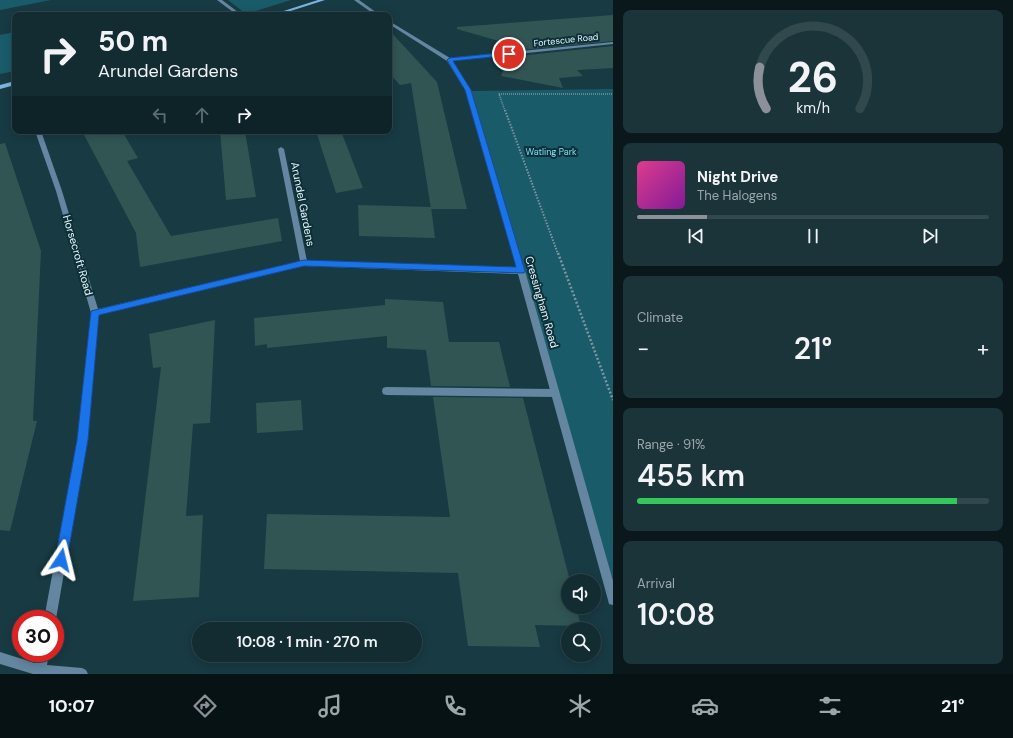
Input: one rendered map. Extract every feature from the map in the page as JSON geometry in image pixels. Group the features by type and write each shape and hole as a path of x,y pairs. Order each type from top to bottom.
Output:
{"street":[{"path":"219,0 236,12"},
{"path":"283,12 323,0"},
{"path":"356,0 374,12"},
{"name":"Cressingham Road","path":"392,24 449,60 468,90 521,271 613,600"},
{"name":"Fortescue Road","path":"449,60 613,43"},
{"path":"0,87 12,84"},
{"name":"Horsecroft Road","path":"39,134 59,190 95,313 82,440 52,610"},
{"name":"Arundel Gardens","path":"281,149 304,263"},
{"name":"Arundel Gardens","path":"95,313 304,263 521,271"},
{"path":"386,391 555,393"},
{"path":"0,658 40,672 82,674"},
{"path":"40,672 42,662"}],"path":[{"path":"613,94 499,94 613,400"}],"green space":[{"path":"0,0 51,0 0,10"},
{"path":"228,0 291,0 252,12 243,12"},
{"path":"12,33 12,72 0,74 0,35"},
{"name":"Watling Park","path":"613,89 613,606 469,91"}],"building":[{"path":"613,15 613,41 511,51 513,45 457,29 457,27"},
{"path":"392,33 437,82 467,209 431,209 411,83 400,85 392,76"},
{"path":"613,46 613,68 577,70 583,76 559,78 563,88 501,76 509,57"},
{"path":"84,134 124,134 138,158 127,161 171,236 278,218 282,241 140,267 136,233"},
{"path":"220,134 246,134 256,197 226,200"},
{"path":"317,134 342,134 363,188 336,193"},
{"path":"5,143 41,251 33,421 37,421 10,531 0,530 0,144"},
{"path":"358,205 431,207 435,238 359,236"},
{"path":"385,299 443,302 449,342 499,342 510,387 431,386 426,350 387,348 387,336 267,348 267,344 255,346 254,318 385,305"},
{"path":"215,320 210,423 193,424 186,516 203,515 199,597 133,601 161,367 153,368 149,334"},
{"path":"433,397 523,398 568,574 561,574 561,614 578,614 580,622 561,622 561,626 535,625 540,647 468,646 458,573 264,569 267,514 450,517"},
{"path":"301,400 303,430 257,433 256,403"}],"route":[{"path":"61,560 82,440 95,313 304,263 521,271 468,90 449,60 509,54"}]}
